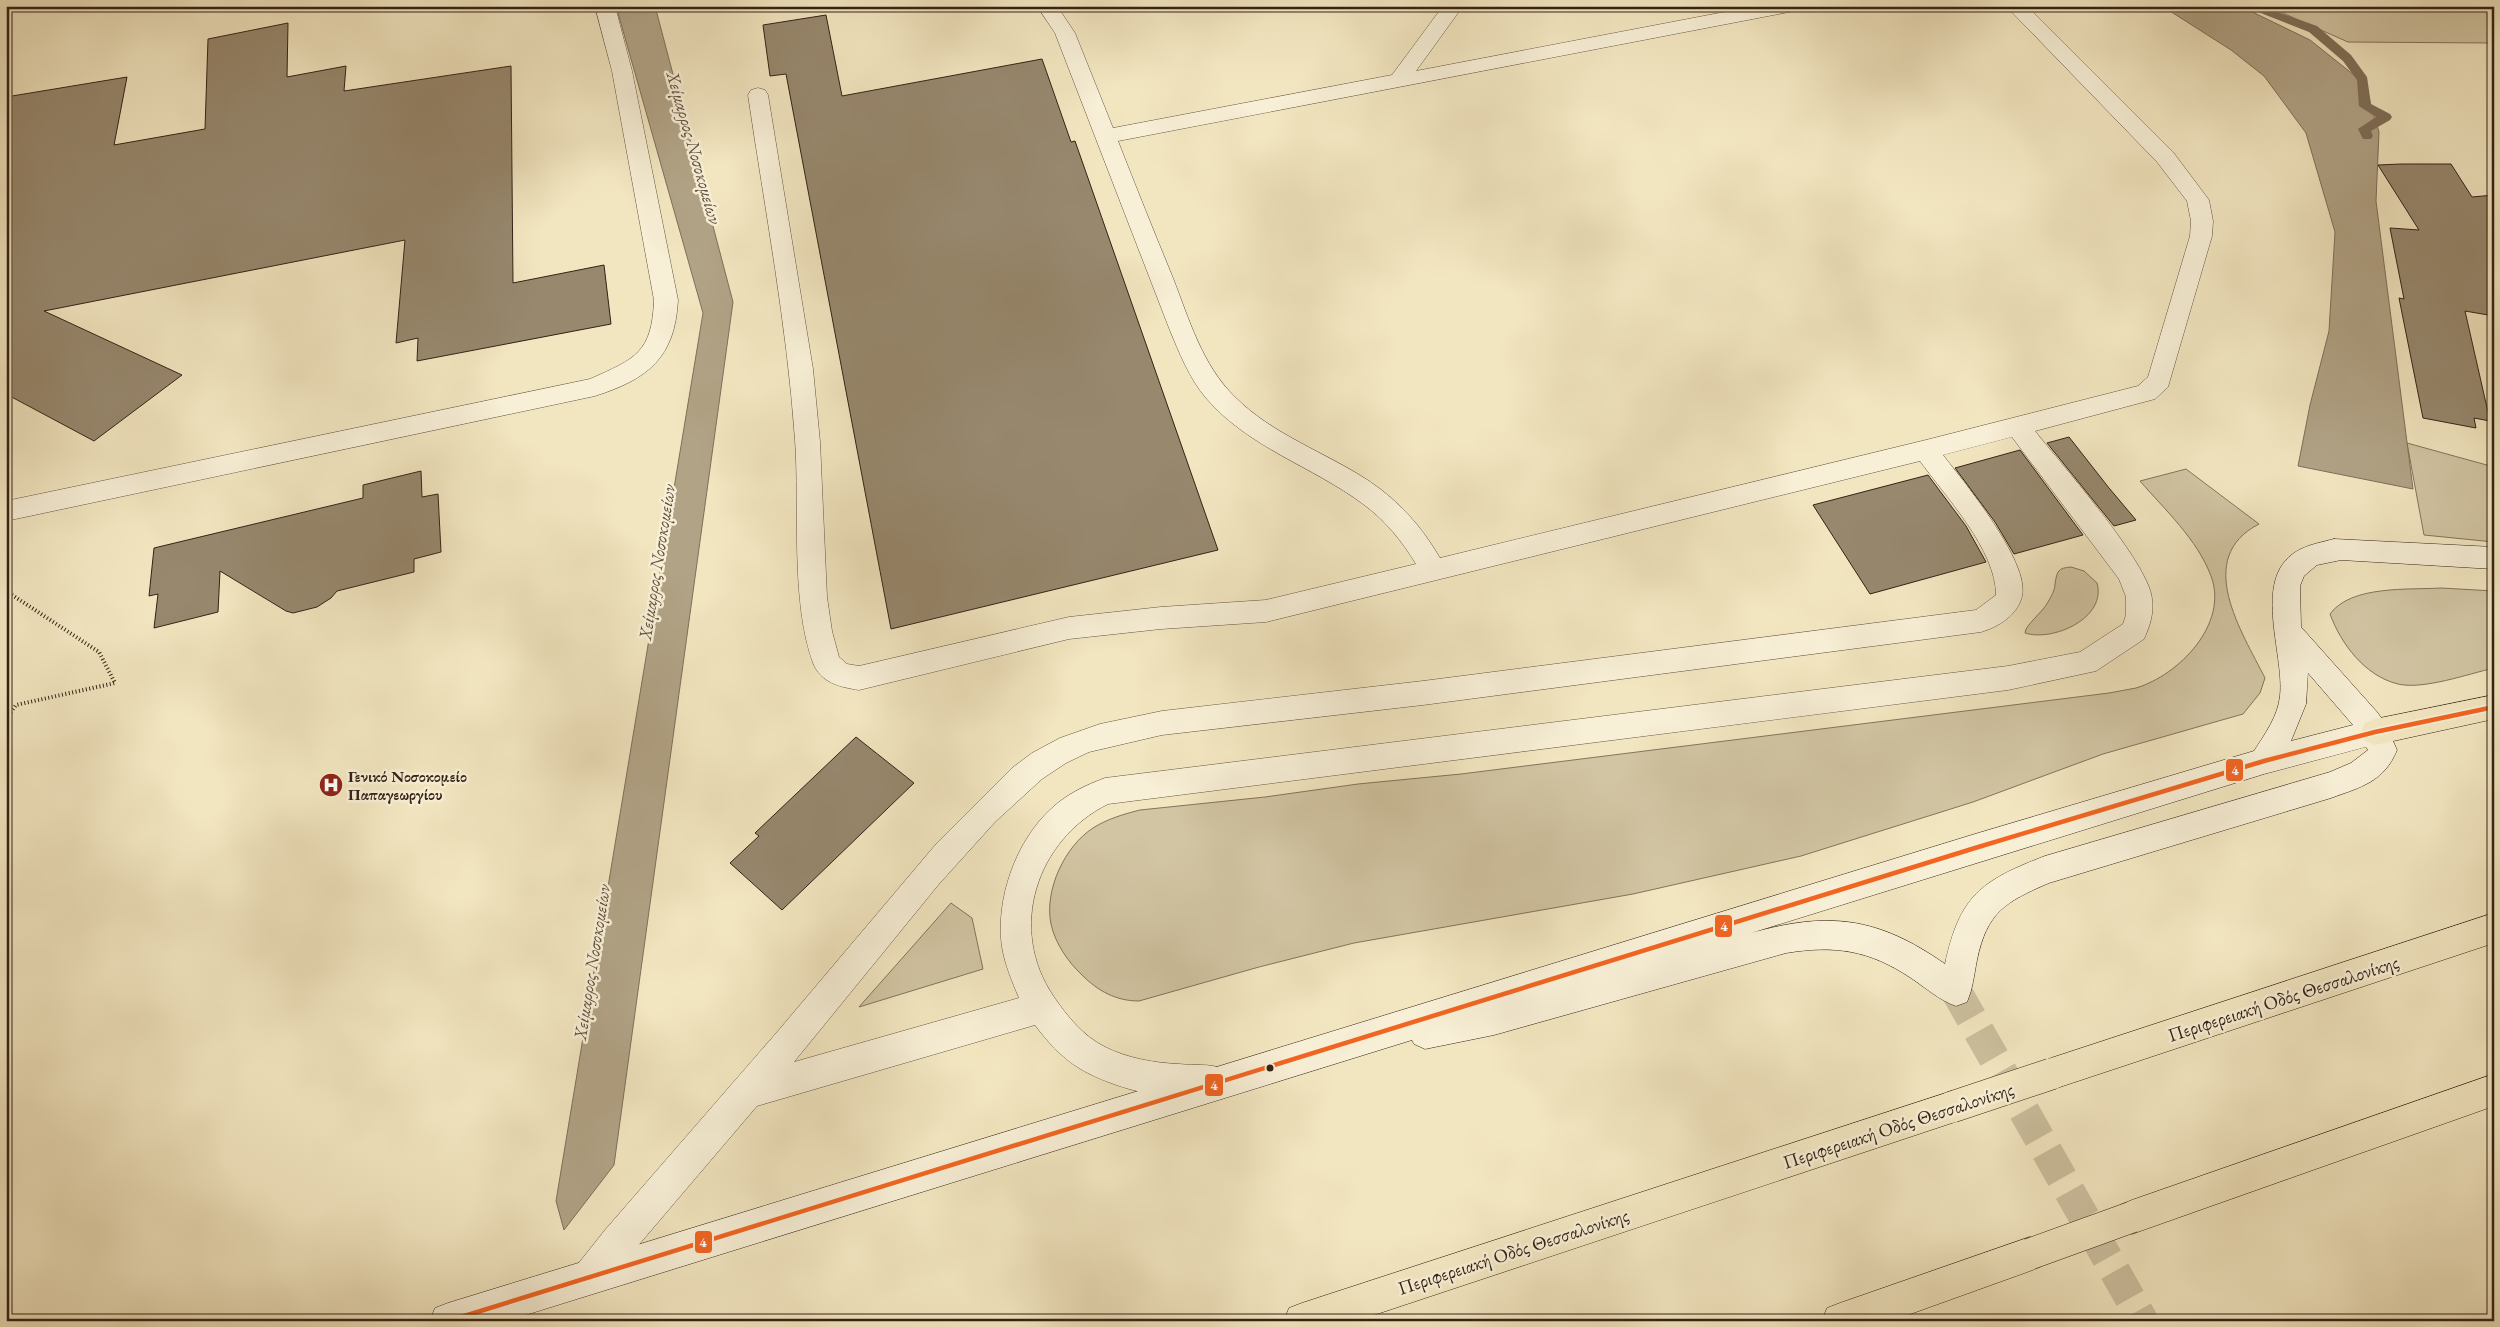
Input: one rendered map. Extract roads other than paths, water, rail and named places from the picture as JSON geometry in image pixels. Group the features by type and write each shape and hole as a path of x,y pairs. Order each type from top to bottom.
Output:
{"highway":[{"path":"2375,732 2494,707"},
{"name":"Περιφερειακή Οδός Θεσσαλονίκης","path":"1302,1321 2494,928"},
{"path":"1840,1321 2494,1090"}],"street":[{"path":"6,511 595,387 645,363 658,347 667,318 664,284 622,71 605,6"},
{"path":"1047,6 1066,33 1189,346 1214,390 1247,423 1346,480 1378,502 1415,540 1433,570"},
{"path":"1399,80 1453,6"},
{"path":"1704,6 1736,17"},
{"path":"1108,136 1789,6"},
{"path":"758,96 802,369 808,442 814,597 818,632 828,663 840,675 853,678 872,676 1070,628 1144,620 1266,611 1926,450 2146,393 2159,381 2195,261 2202,221 2198,200 2184,180 2016,6"},
{"path":"1235,1079 1188,1081 1145,1076 1106,1064 1079,1049 1060,1031 1042,1007 1023,969 1017,946 1016,919 1027,870 1035,852 1057,821 1083,802 1101,793 1135,787 2008,678 2086,663 2134,631 2140,616 2139,597 2130,574 2099,530 2017,426"},
{"path":"590,1276 634,1222 817,1011 944,855 1002,794 1043,762 1090,739 1121,730 1162,723 1433,692 1981,621 1997,612 2009,597 2010,585 2005,566 1994,546 1926,450"},
{"path":"2264,761 2290,713 2294,696 2295,676 2285,608 2287,584 2293,568 2302,560 2333,550 2494,558"},
{"path":"1361,1038 1411,1035 1482,1023 1550,1006 1747,949 1816,935 1856,937 1887,947 1926,968 1956,990 1962,956 1974,916 1987,900 2000,891 2046,870 2331,785 2363,770 2379,759 2383,750 2375,732 2288,631"},
{"path":"448,1321 1235,1079 1361,1038 1975,848 2264,761 2375,732"},
{"path":"744,1094 1042,1007"}],"waterway":[{"path":"2249,6 2313,29 2347,58 2363,80 2365,106 2386,117 2364,129 2367,136"}],"tunnel":[{"path":"1956,991 2143,1321"}],"place":[{"name":"Γενικό Νοσοκομείο Παπαγεωργίου","path":"331,785"}],"water label":[{"name":"Χείμαρρος Νοσοκομείων","path":"694,148"},
{"name":"Χείμαρρος Νοσοκομείων","path":"657,562"},
{"name":"Χείμαρρος Νοσοκομείων","path":"592,962"}]}
